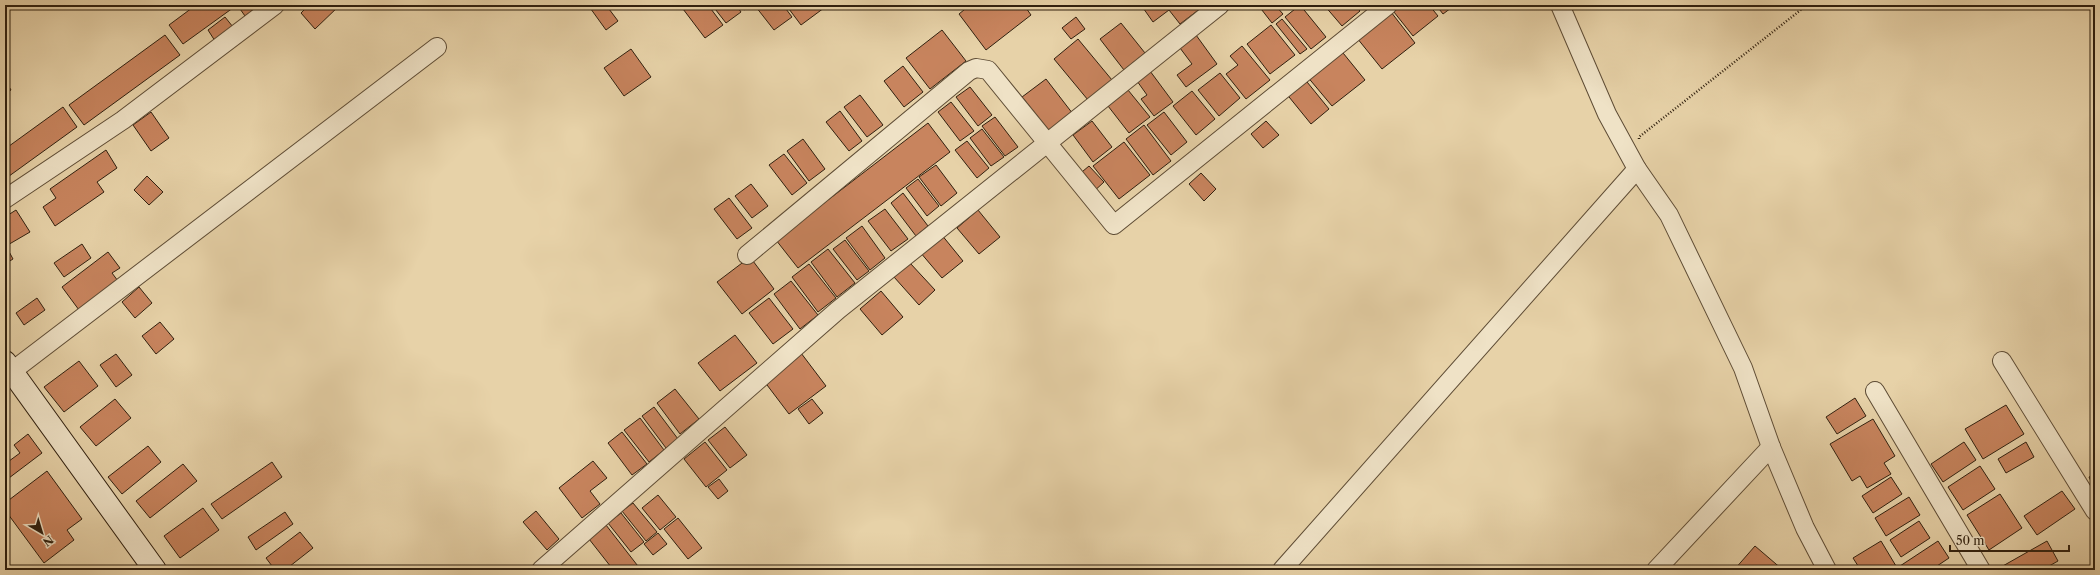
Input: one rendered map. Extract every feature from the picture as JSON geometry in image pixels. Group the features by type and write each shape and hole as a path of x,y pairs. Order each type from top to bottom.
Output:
{"street":[{"path":"5,199 123,120 275,5"},
{"path":"541,570 838,310 1220,5"},
{"path":"747,255 969,71 976,68 988,70 1114,225 1388,5"},
{"path":"1560,5 1607,114 1637,169 1669,215 1739,361 1771,447 1805,528 1827,570"},
{"path":"154,570 8,367 437,47"},
{"path":"1282,570 1637,169"},
{"path":"2002,361 2095,511"},
{"path":"1875,391 1981,570"},
{"path":"1656,570 1771,447"}],"path":[{"path":"1637,169 1639,136 1807,5"}],"building":[{"path":"196,5 237,5 183,44 169,25"},
{"path":"260,5 245,16 238,6"},
{"path":"309,5 340,5 315,29 301,13"},
{"path":"588,5 606,5 618,21 606,30"},
{"path":"680,5 708,5 723,25 705,38"},
{"path":"712,5 736,5 741,12 726,23"},
{"path":"740,5 751,5 744,10"},
{"path":"758,5 783,5 792,17 774,30 756,7"},
{"path":"786,5 828,5 801,25"},
{"path":"970,5 1024,5 1031,15 986,50 959,14"},
{"path":"1141,5 1205,5 1180,24 1169,10 1153,22"},
{"path":"1258,5 1275,5 1283,14 1272,23"},
{"path":"1300,5 1326,37 1311,49 1285,17"},
{"path":"1324,5 1355,5 1360,11 1342,26"},
{"path":"1393,5 1429,5 1438,16 1413,36 1390,7"},
{"path":"1436,5 1455,5 1443,14"},
{"path":"1391,12 1415,43 1382,69 1357,38"},
{"path":"225,17 233,27 215,41 208,30"},
{"path":"1076,17 1085,29 1071,39 1062,28"},
{"path":"1282,19 1307,49 1300,54 1276,24"},
{"path":"1121,23 1145,53 1124,70 1100,39"},
{"path":"1271,25 1295,55 1270,74 1247,44"},
{"path":"942,30 966,61 930,89 906,58"},
{"path":"165,35 180,55 84,125 69,105"},
{"path":"1196,35 1217,64 1186,87 1177,75 1192,64 1180,48"},
{"path":"1078,39 1112,80 1088,100 1054,59"},
{"path":"1242,46 1270,80 1246,99 1226,74 1238,65 1230,56"},
{"path":"1339,48 1365,80 1332,106 1306,75"},
{"path":"631,49 651,77 624,96 604,68"},
{"path":"903,66 923,92 904,107 884,81"},
{"path":"1150,71 1173,102 1154,116 1141,99 1147,95 1137,81"},
{"path":"1220,73 1240,98 1219,116 1198,90"},
{"path":"1303,77 1329,109 1311,124 1285,92"},
{"path":"1046,79 1073,114 1050,132 1022,97"},
{"path":"5,80 11,90 5,94"},
{"path":"970,87 992,115 978,126 956,97"},
{"path":"1128,90 1150,117 1129,133 1108,106"},
{"path":"1192,91 1215,119 1196,135 1173,106"},
{"path":"860,95 883,125 867,137 844,107"},
{"path":"951,102 974,131 960,141 938,112"},
{"path":"63,107 77,127 5,179 5,149"},
{"path":"840,111 862,141 849,151 826,122"},
{"path":"151,112 169,138 151,151 133,125"},
{"path":"1164,112 1187,142 1171,155 1147,125"},
{"path":"995,117 1018,147 1005,156 982,126"},
{"path":"1092,121 1112,147 1093,162 1073,135"},
{"path":"1266,121 1279,135 1263,148 1251,134"},
{"path":"928,123 950,152 798,268 776,240"},
{"path":"1144,125 1171,161 1153,175 1126,139"},
{"path":"982,129 1004,157 991,166 970,138"},
{"path":"803,139 825,169 809,181 787,151"},
{"path":"967,141 989,168 977,178 955,150"},
{"path":"1124,142 1150,175 1119,199 1093,166"},
{"path":"106,150 117,168 97,182 104,192 55,226 43,207 56,198 50,189"},
{"path":"784,154 807,183 792,195 769,165"},
{"path":"936,165 957,193 941,206 919,177"},
{"path":"1089,166 1104,182 1091,194 1076,177"},
{"path":"1201,173 1216,189 1204,201 1189,184"},
{"path":"147,176 163,192 149,205 134,190"},
{"path":"918,179 939,206 927,216 906,188"},
{"path":"751,184 768,206 752,218 735,196"},
{"path":"903,193 928,226 916,236 891,203"},
{"path":"729,198 752,228 737,239 714,209"},
{"path":"885,209 908,239 891,251 868,221"},
{"path":"16,210 30,232 6,246 13,259 5,264 5,217"},
{"path":"978,210 1000,237 979,254 957,228"},
{"path":"862,226 885,258 870,270 846,238"},
{"path":"941,234 963,261 942,278 920,252"},
{"path":"845,240 869,271 857,280 833,249"},
{"path":"82,244 91,258 64,277 54,263"},
{"path":"828,249 855,283 837,297 811,262"},
{"path":"108,252 120,268 112,273 118,281 79,310 62,287"},
{"path":"750,257 774,289 742,314 717,282"},
{"path":"910,263 935,290 919,305 894,277"},
{"path":"809,264 836,298 818,312 792,277"},
{"path":"791,281 818,315 800,329 774,294"},
{"path":"139,287 152,303 135,318 122,302"},
{"path":"881,291 903,317 882,335 860,309"},
{"path":"37,298 45,310 24,325 16,313"},
{"path":"769,298 793,329 773,344 749,313"},
{"path":"160,322 174,339 156,354 142,336"},
{"path":"735,335 757,363 720,391 698,363"},
{"path":"801,353 826,386 789,414 764,381"},
{"path":"116,354 132,375 116,387 100,365"},
{"path":"79,361 98,386 64,412 44,387"},
{"path":"675,389 699,419 680,434 657,403"},
{"path":"1855,398 1866,416 1837,434 1826,417"},
{"path":"115,399 131,418 96,446 80,427"},
{"path":"812,399 823,413 809,424 798,409"},
{"path":"2006,405 2024,434 1983,459 1965,429"},
{"path":"654,407 678,439 666,448 642,416"},
{"path":"640,418 664,450 649,462 624,430"},
{"path":"1873,419 1895,456 1884,463 1891,474 1867,488 1860,476 1852,481 1830,444"},
{"path":"725,427 747,455 730,468 708,440"},
{"path":"622,432 647,464 632,475 608,443"},
{"path":"28,434 42,453 5,481 5,464 20,453 14,445"},
{"path":"705,442 727,470 706,487 684,459"},
{"path":"1964,442 1976,460 1943,482 1931,464"},
{"path":"2026,442 2034,457 2006,473 1998,459"},
{"path":"148,446 161,462 122,494 108,477"},
{"path":"593,461 607,478 590,491 600,504 582,518 559,488"},
{"path":"272,462 282,477 222,519 211,504"},
{"path":"183,464 197,481 150,518 136,501"},
{"path":"1980,466 1995,489 1963,510 1948,487"},
{"path":"47,471 82,519 67,530 74,540 44,563 5,510 5,503"},
{"path":"2095,474 2095,490 2089,477"},
{"path":"1891,477 1902,494 1873,513 1862,496"},
{"path":"719,479 728,491 718,499 708,487"},
{"path":"2062,491 2075,509 2037,535 2024,516"},
{"path":"2000,494 2022,528 1989,550 1967,515"},
{"path":"658,495 676,517 660,530 642,508"},
{"path":"1909,497 1920,515 1886,536 1875,518"},
{"path":"633,503 657,532 646,541 622,511"},
{"path":"203,508 219,530 180,558 164,536"},
{"path":"536,511 559,539 547,550 523,522"},
{"path":"285,512 293,524 256,550 248,537"},
{"path":"621,513 644,542 631,552 608,523"},
{"path":"678,518 702,548 688,559 664,529"},
{"path":"1919,521 1930,538 1901,557 1890,540"},
{"path":"606,525 641,570 607,570 611,567 589,539"},
{"path":"300,532 313,548 285,570 275,570 266,558"},
{"path":"658,533 667,544 653,555 644,544"},
{"path":"1881,541 1896,566 1888,570 1857,570 1860,569 1853,558"},
{"path":"1938,541 1949,558 1931,570 1903,570 1900,566"},
{"path":"2047,541 2058,561 2042,570 2002,570 2001,567"},
{"path":"1755,546 1783,570 1734,570"}]}
